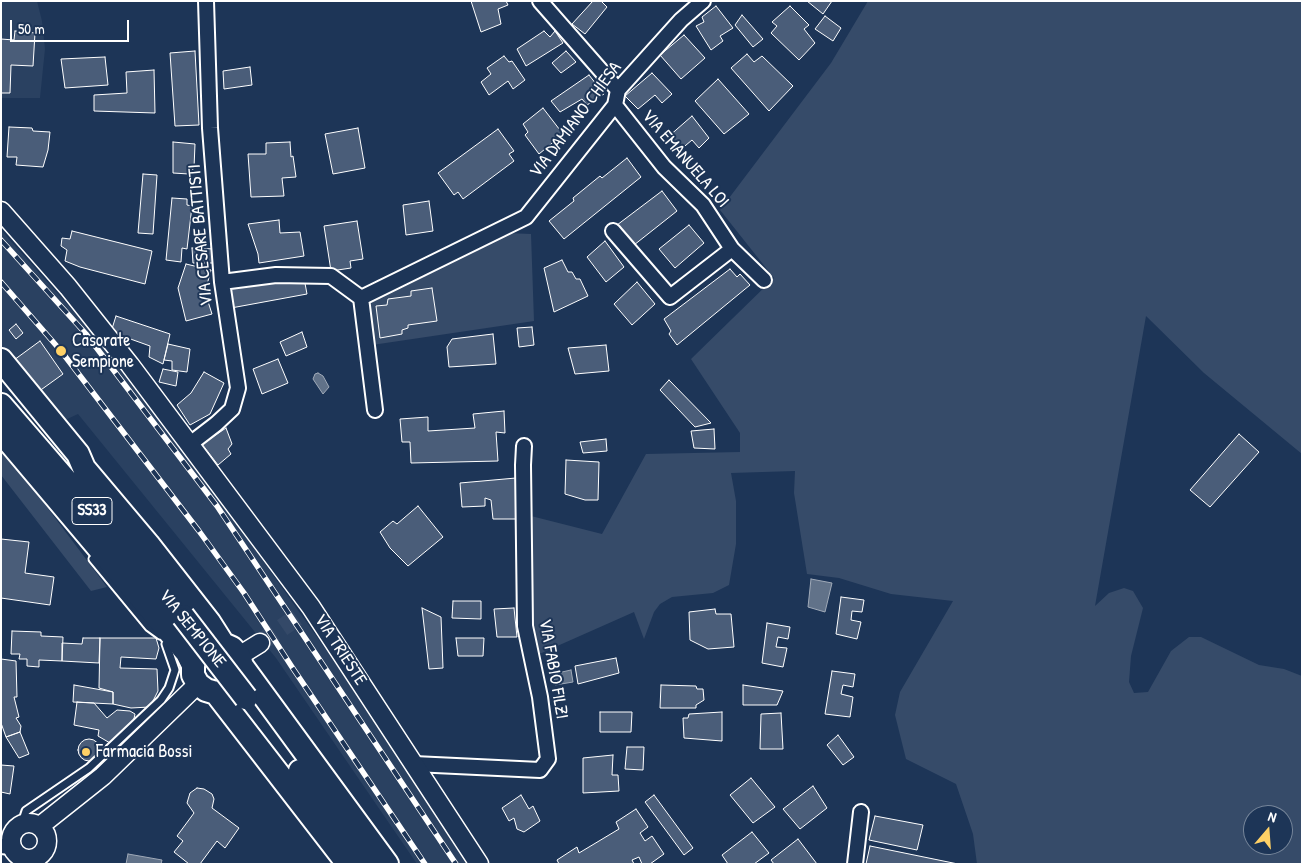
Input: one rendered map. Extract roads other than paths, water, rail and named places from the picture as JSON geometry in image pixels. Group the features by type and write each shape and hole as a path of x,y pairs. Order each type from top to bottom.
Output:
{"main road":[{"path":"1,360 78,454 84,468 148,544 203,614 387,864"},
{"name":"VIA SEMPIONE","path":"1,405 183,616 368,864"},
{"path":"1,432 37,480 188,652 202,681 348,864"},
{"path":"213,644 235,656 240,676 235,685 227,691 202,681 196,655 203,648 213,644"}],"street":[{"name":"VIA CESARE BATTISTI","path":"190,444 232,409 238,388 222,282 210,128 206,1"},
{"path":"540,1 618,90"},
{"name":"VIA DAMIANO CHIESA","path":"361,298 526,217 615,105 618,90 682,20 703,1"},
{"name":"VIA EMANUELA LOI","path":"615,105 664,167 703,205 732,249 764,280"},
{"name":"VIA TRIESTE","path":"1,210 74,294 190,444 414,764 479,864"},
{"path":"613,231 670,297 732,249"},
{"path":"222,282 276,275 331,276 361,298 375,410"},
{"name":"VIA FABIO FILZI","path":"414,764 540,770 548,759 540,697 525,626 524,446"},
{"path":"235,656 260,642"},
{"path":"40,826 74,789 103,776 202,681"},
{"path":"855,864 861,812"},
{"path":"31,822 40,826 46,834 47,845 35,861 24,859 6,847 14,829 22,823 31,822"}],"lane":[{"path":"22,823 26,811 74,789 89,768 161,700 169,688 175,670 170,648 161,636 149,627 88,553"}],"tunnel":[{"path":"260,643 303,613"}],"railway":[{"path":"1,240 86,334 217,506 456,864"},
{"path":"1,282 61,351 199,531 244,593 425,864"}],"place":[{"name":"Casorate Sempione","path":"61,351"},
{"name":"Farmacia Bossi","path":"86,752"}]}
